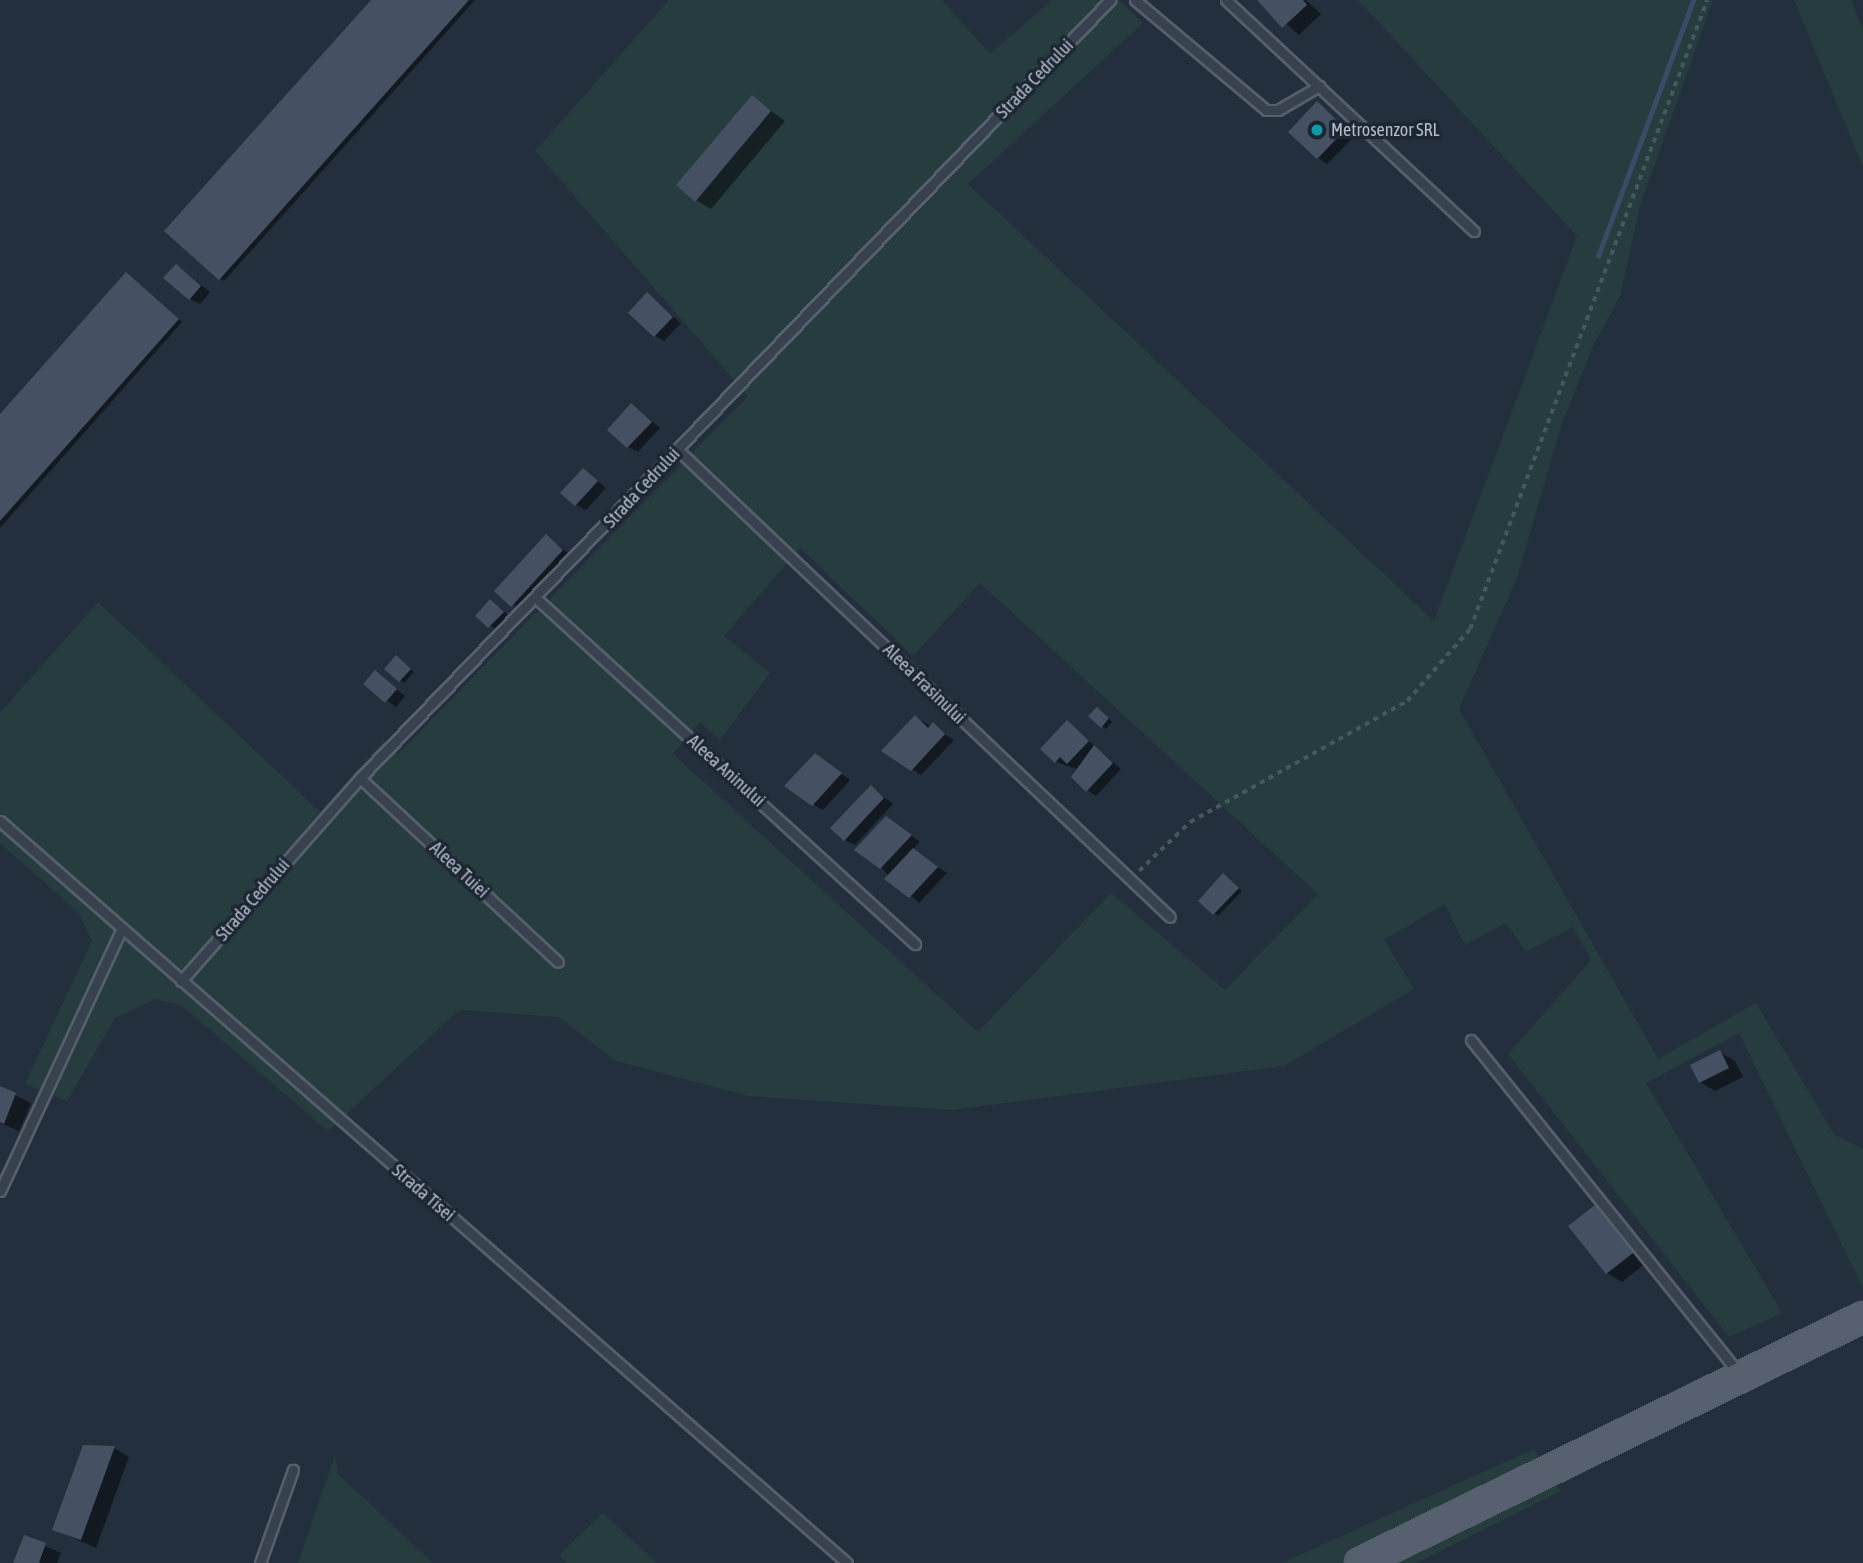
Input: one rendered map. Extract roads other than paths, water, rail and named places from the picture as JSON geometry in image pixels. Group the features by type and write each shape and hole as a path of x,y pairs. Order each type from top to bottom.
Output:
{"main road":[{"path":"1360,1563 1863,1317"}],"lane":[{"name":"Strada Cedrului","path":"181,981 360,778 537,599 1110,0"},
{"path":"1135,0 1266,110 1278,110 1319,86"},
{"path":"1226,0 1474,231"},
{"name":"Aleea Frasinului","path":"678,450 1171,917"},
{"name":"Aleea Aninului","path":"537,599 915,944"},
{"name":"Aleea Tuiei","path":"360,778 558,962"},
{"name":"Strada Tisei","path":"0,821 847,1563"},
{"path":"0,1191 122,928"},
{"path":"1471,1040 1741,1376"},
{"path":"260,1563 293,1470"}],"waterway":[{"path":"1598,256 1693,0"}],"place":[{"name":"Metrosenzor SRL","path":"1317,130"}]}
